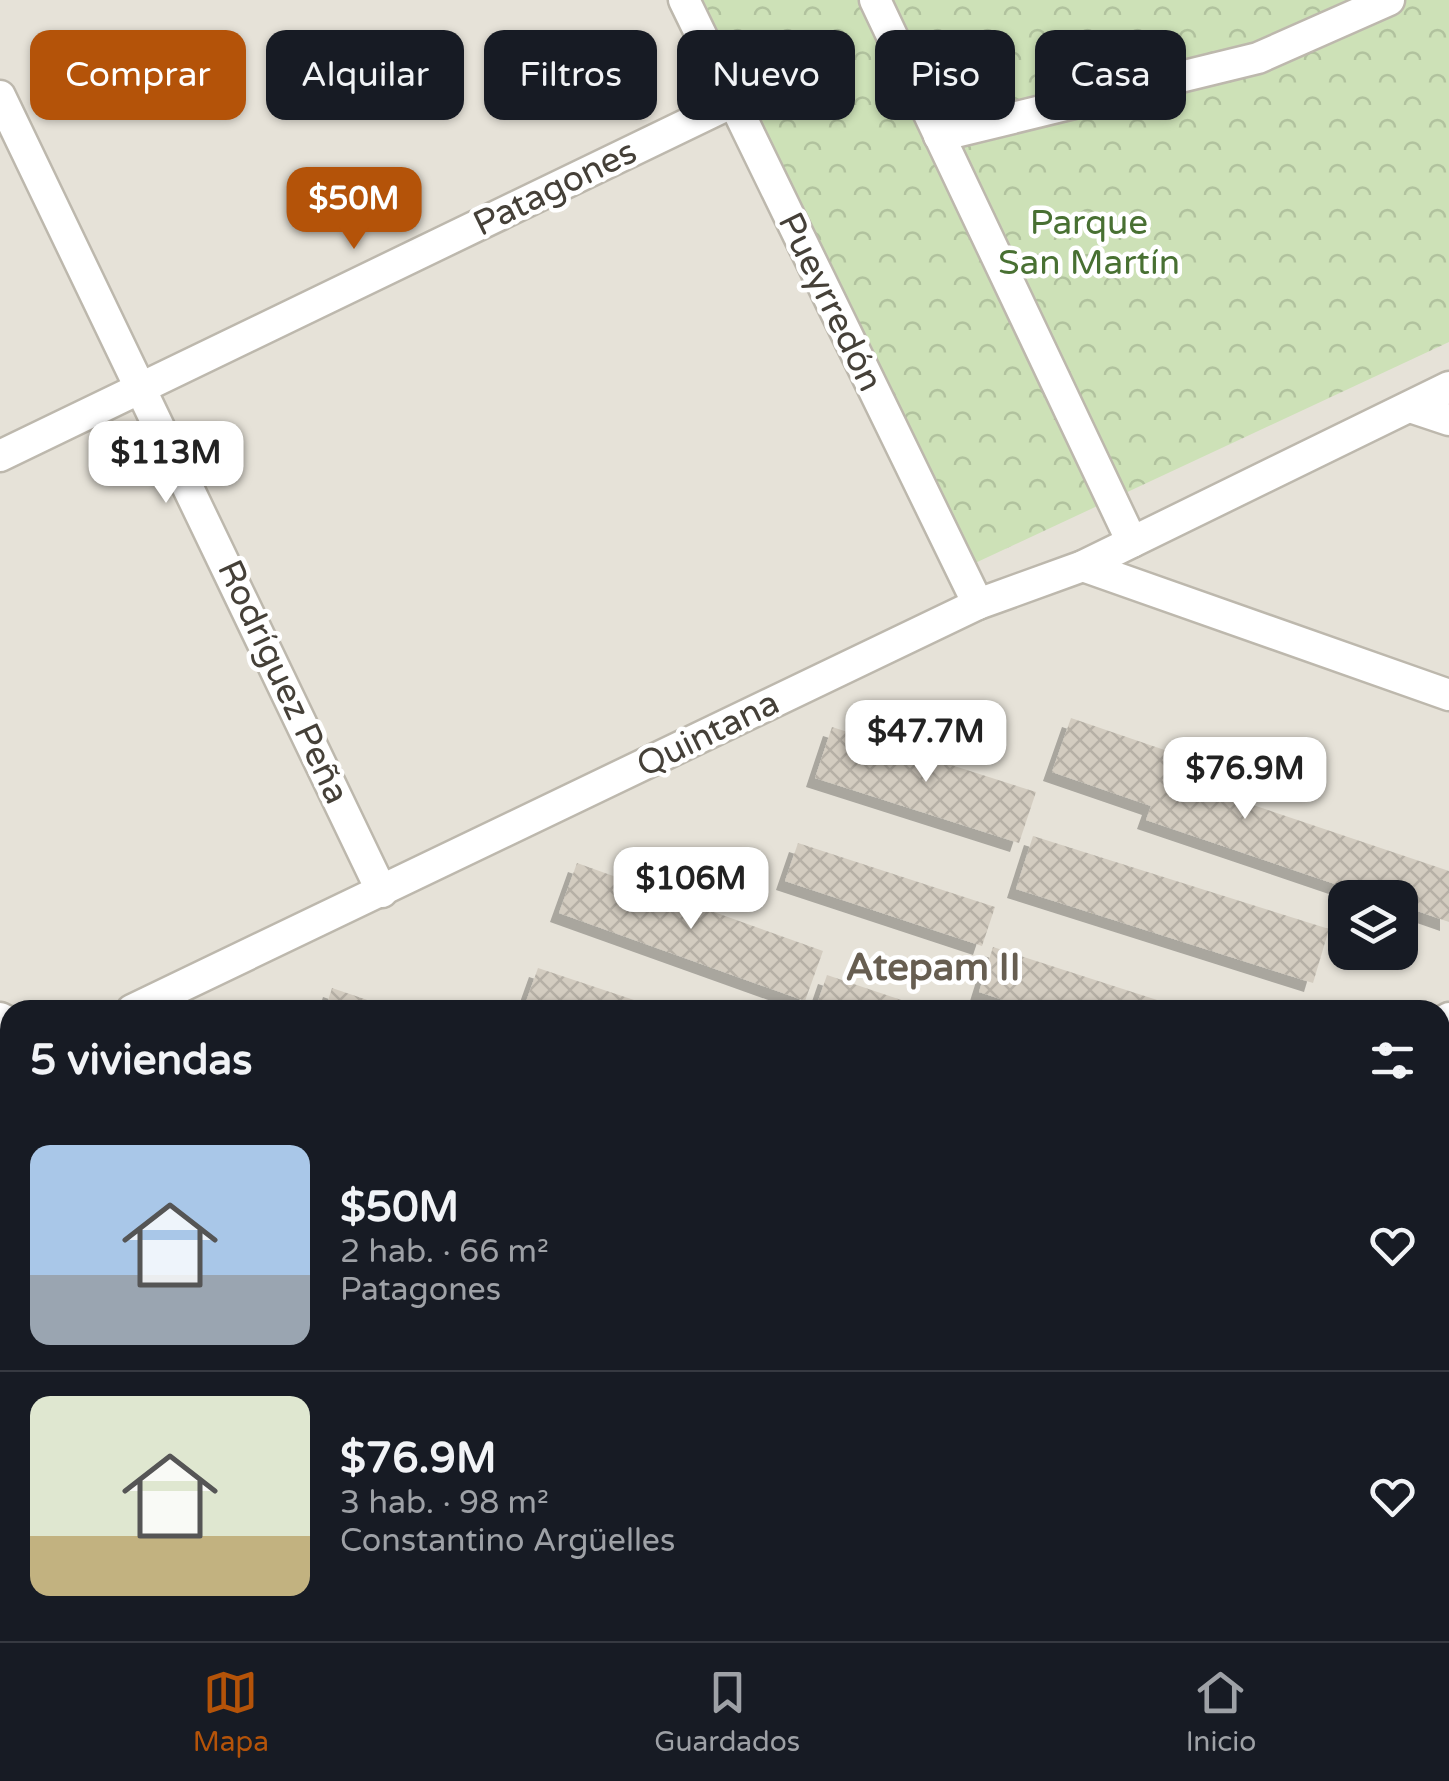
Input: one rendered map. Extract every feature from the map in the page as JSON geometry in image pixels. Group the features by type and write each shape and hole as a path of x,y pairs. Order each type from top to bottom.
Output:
{"street":[{"name":"Pueyrredón","path":"684,0 698,30"},
{"path":"875,0 1132,542"},
{"path":"939,136 1258,58 1389,0"},
{"name":"Rodríguez Peña","path":"0,96 382,892"},
{"name":"Patagones","path":"0,456 695,120"},
{"name":"Pueyrredón","path":"741,120 978,604"},
{"name":"Quintana","path":"153,1000 978,604 1082,566 1449,388"},
{"path":"1410,406 1449,420"},
{"path":"1082,566 1449,695"}],"shaded area":[{"path":"0,0 1449,0 1449,1000 0,1000"}],"green space":[{"name":"Parque San Martín","path":"703,0 1449,0 1449,342 973,564 760,120 855,120 855,30 717,30"}],"building":[{"path":"1071,718 1185,757 1176,779 1449,871 1449,922 1418,911 1418,880 1328,882 1146,820 1151,806 1052,772"},
{"path":"832,727 1036,792 1019,843 815,778"},
{"path":"1033,836 1328,929 1328,932 1313,983 1016,889"},
{"path":"798,843 995,907 982,946 785,881"},
{"path":"577,863 823,951 802,1000 559,913"},
{"path":"993,947 1157,1000 1003,1000 979,992"},
{"path":"538,968 634,1000 527,1000"},
{"path":"827,975 901,1000 818,1000"},
{"path":"332,988 367,1000 328,1000"}],"district":[{"name":"Atepam II","path":"933,968"}]}
